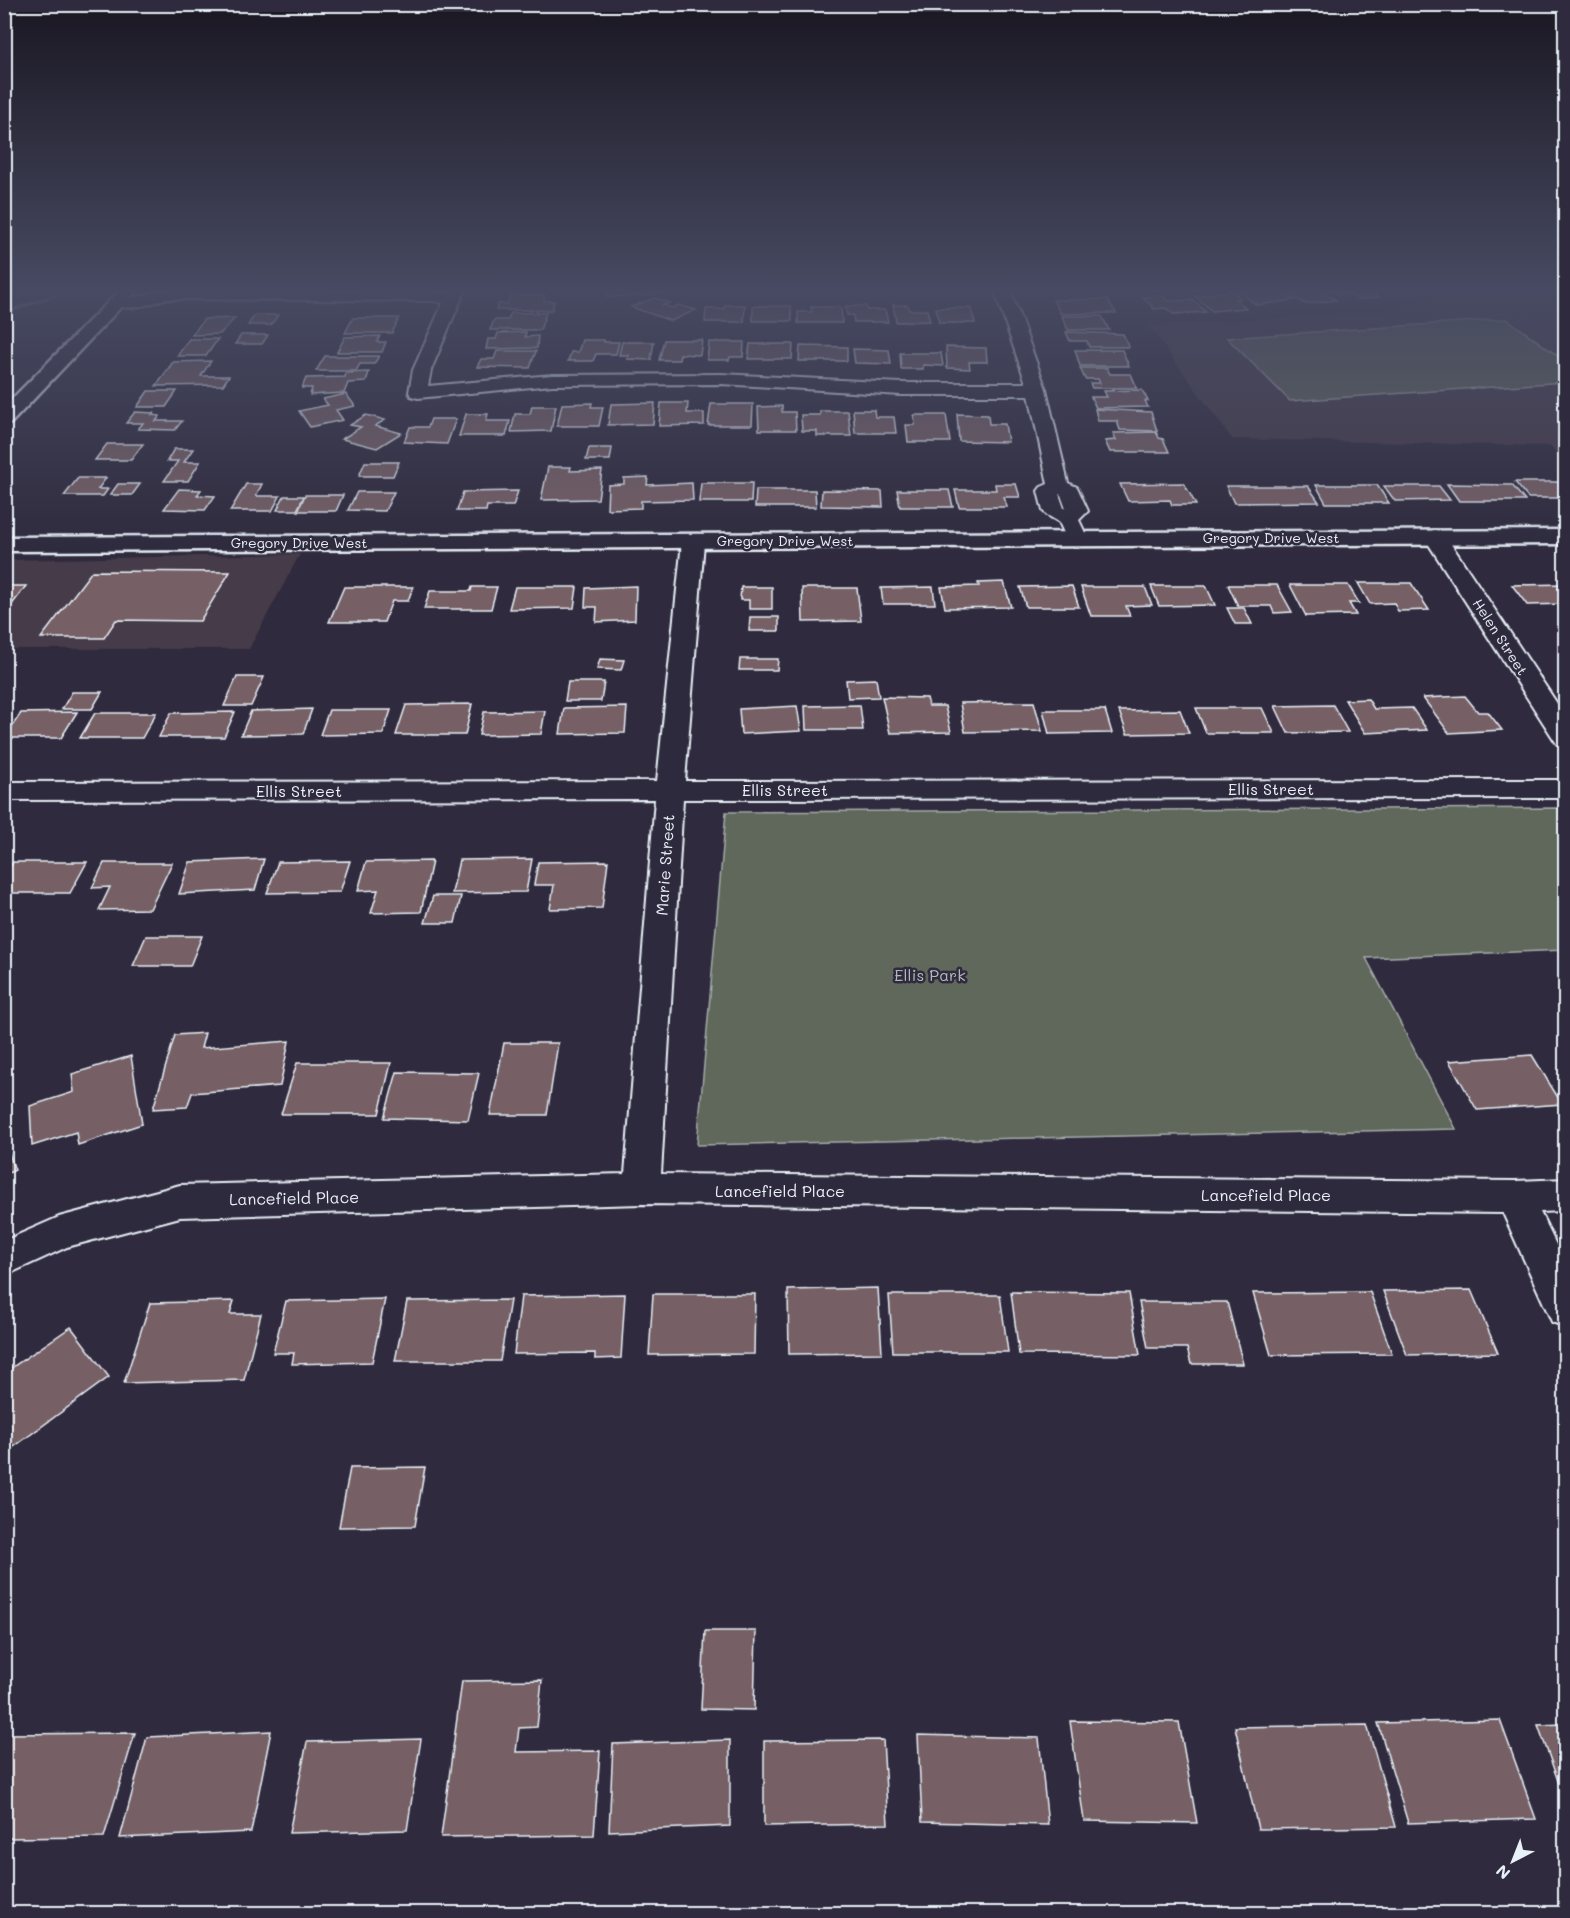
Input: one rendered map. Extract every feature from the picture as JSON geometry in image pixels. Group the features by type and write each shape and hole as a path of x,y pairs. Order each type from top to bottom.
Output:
{"street":[{"path":"4,419 45,380"},
{"path":"420,380 418,392 564,380 749,380 901,389 1037,389"},
{"path":"1034,380 1059,487 1048,491 1054,511 1068,518 1077,539"},
{"name":"Helen Street","path":"1435,537 1566,738"},
{"name":"Gregory Drive West","path":"4,544 1566,537"},
{"name":"Marie Street","path":"642,1190 670,790 693,542"},
{"name":"Ellis Street","path":"4,791 1566,789"},
{"name":"Lancefield Place","path":"4,1259 59,1233 180,1201 642,1190 1515,1197 1566,1195"},
{"path":"1515,1197 1566,1309"}],"shaded area":[{"path":"1188,380 1565,380 1565,464 1550,446 1232,439"},
{"path":"300,554 249,649 5,649 4,560"}],"green space":[{"path":"1269,380 1565,380 1565,382 1290,401"},
{"name":"Ellis Park","path":"1565,808 1565,950 1366,958 1456,1129 697,1145 726,812"}],"building":[{"path":"161,380 227,380 223,385 156,386"},
{"path":"305,380 367,380 366,382 348,383 344,393 310,395 312,388 302,388"},
{"path":"1098,380 1133,380 1137,388 1092,388 1090,383 1100,383"},
{"path":"1142,390 1148,401 1145,401 1148,407 1096,408 1091,397 1107,397 1104,391"},
{"path":"148,391 177,391 166,407 137,407"},
{"path":"346,394 355,406 336,410 343,420 310,427 299,411 328,405 323,399"},
{"path":"592,403 591,407 603,407 599,426 557,426 562,404"},
{"path":"655,403 653,424 608,425 611,404"},
{"path":"661,403 688,403 687,413 704,413 704,425 659,426"},
{"path":"711,404 753,404 752,425 708,425"},
{"path":"532,406 556,406 551,431 511,432 515,414 530,414"},
{"path":"782,406 782,412 795,412 796,430 759,430 758,407"},
{"path":"1095,409 1151,412 1157,431 1120,430 1117,421 1098,421"},
{"path":"853,410 874,410 875,417 894,417 896,433 855,433"},
{"path":"820,411 848,411 851,436 817,436 817,431 802,431 801,415 820,415"},
{"path":"135,412 154,413 152,415 160,416 156,421 182,421 175,430 138,429 143,423 126,423"},
{"path":"466,414 488,414 486,421 510,421 506,436 459,436"},
{"path":"957,414 988,415 989,424 1005,424 1008,442 959,441"},
{"path":"366,415 385,420 375,426 401,433 377,448 342,439 361,427 350,425"},
{"path":"914,415 946,415 950,442 908,442 906,425 915,425"},
{"path":"431,419 456,419 447,444 404,442 410,427 428,427"},
{"path":"1156,432 1159,438 1163,439 1169,452 1110,452 1105,441 1116,440 1113,433"},
{"path":"107,444 143,444 131,460 95,460"},
{"path":"589,448 612,448 610,460 586,460"},
{"path":"174,449 193,449 184,462 200,462 188,481 164,481 178,461 167,461"},
{"path":"365,462 399,462 393,476 359,476"},
{"path":"548,467 571,467 570,471 602,470 598,499 541,500"},
{"path":"648,477 647,485 692,483 693,500 641,501 641,508 607,509 608,485 624,484 624,478"},
{"path":"78,478 106,478 98,489 108,489 103,496 64,496"},
{"path":"1515,482 1566,482 1566,498 1528,498"},
{"path":"701,483 752,483 751,502 699,502"},
{"path":"1184,483 1196,505 1172,505 1170,500 1128,501 1120,484"},
{"path":"118,484 140,484 132,495 110,495"},
{"path":"246,484 262,484 256,496 280,496 272,511 230,511"},
{"path":"995,484 1016,484 1020,497 1004,497 1007,507 959,507 955,490 996,490"},
{"path":"1447,484 1512,485 1525,501 1459,501"},
{"path":"1316,485 1377,485 1389,503 1326,503"},
{"path":"1226,486 1308,486 1319,502 1234,503"},
{"path":"1384,486 1439,486 1450,500 1395,501"},
{"path":"179,489 201,490 197,495 215,496 205,510 164,509"},
{"path":"756,490 815,490 816,507 755,507"},
{"path":"822,490 882,491 883,507 821,506"},
{"path":"897,490 949,490 953,507 900,507"},
{"path":"518,491 513,506 487,506 486,511 457,511 463,492"},
{"path":"357,492 394,492 385,511 348,510"},
{"path":"305,495 343,495 336,511 298,511"},
{"path":"284,496 304,496 297,510 277,510"},
{"path":"92,571 230,572 200,621 116,620 104,638 41,638"},
{"path":"1004,582 1011,607 945,608 941,587 979,586 978,583"},
{"path":"1358,583 1411,583 1429,610 1398,611 1394,603 1370,604"},
{"path":"1566,584 1566,604 1527,605 1512,585"},
{"path":"1228,585 1277,585 1292,612 1274,613 1271,606 1238,606"},
{"path":"1290,585 1348,585 1359,603 1349,603 1356,615 1306,616"},
{"path":"4,586 26,586 4,615"},
{"path":"636,586 635,620 596,622 597,607 585,607 586,588"},
{"path":"1072,586 1079,607 1026,607 1020,587"},
{"path":"1151,586 1206,586 1215,605 1159,606"},
{"path":"344,587 413,587 408,601 392,601 384,622 329,622"},
{"path":"472,587 497,587 491,609 424,609 430,591 471,591"},
{"path":"515,587 577,587 574,608 509,609"},
{"path":"741,587 772,587 772,609 749,609 749,600 740,600"},
{"path":"933,587 935,604 883,604 881,588"},
{"path":"1081,587 1145,587 1152,605 1126,606 1130,616 1091,616"},
{"path":"802,588 857,588 861,621 803,622"},
{"path":"1227,608 1244,608 1252,624 1235,624"},
{"path":"750,617 779,617 779,631 749,631"},
{"path":"600,659 624,660 621,670 597,669"},
{"path":"740,659 778,659 777,670 739,670"},
{"path":"237,677 264,677 251,706 224,706"},
{"path":"876,679 879,697 848,698 846,680"},
{"path":"568,682 604,682 601,701 565,701"},
{"path":"72,692 102,692 92,709 62,709"},
{"path":"1465,696 1478,712 1488,712 1502,730 1449,733 1423,698"},
{"path":"882,697 927,698 929,706 945,706 951,732 890,733"},
{"path":"1368,699 1374,709 1412,708 1427,730 1365,733 1345,700"},
{"path":"1034,702 1042,731 965,732 960,703"},
{"path":"472,704 465,735 396,735 406,705"},
{"path":"860,705 863,730 806,730 805,706"},
{"path":"1333,705 1348,732 1288,733 1275,706"},
{"path":"797,706 801,731 741,734 739,709"},
{"path":"627,707 625,733 560,734 564,708"},
{"path":"1196,708 1262,708 1274,733 1206,733"},
{"path":"312,709 303,734 241,735 251,711"},
{"path":"329,710 391,710 383,734 320,735"},
{"path":"1043,710 1105,710 1112,733 1049,734"},
{"path":"1180,710 1189,733 1127,734 1119,711"},
{"path":"545,711 541,734 479,735 484,712"},
{"path":"77,712 61,738 4,738 21,713"},
{"path":"235,712 224,737 159,737 171,713"},
{"path":"95,713 156,713 142,738 80,738"},
{"path":"264,859 255,890 179,894 190,862"},
{"path":"532,859 526,892 452,893 459,860"},
{"path":"350,861 340,892 267,893 278,862"},
{"path":"432,861 421,912 371,913 378,890 358,891 366,862"},
{"path":"608,861 602,908 550,909 554,885 534,885 538,862"},
{"path":"13,862 87,862 70,893 4,893 4,877"},
{"path":"104,863 172,863 150,909 99,910 110,887 92,888"},
{"path":"433,896 461,896 455,923 425,923"},
{"path":"146,936 202,936 190,966 133,966"},
{"path":"205,1033 201,1048 289,1041 280,1086 192,1093 187,1107 153,1109 175,1035"},
{"path":"504,1043 558,1043 547,1115 490,1115"},
{"path":"1532,1055 1562,1104 1477,1110 1449,1061"},
{"path":"131,1056 142,1124 78,1145 76,1132 32,1146 30,1106 74,1092 72,1074"},
{"path":"297,1063 391,1063 379,1114 281,1114"},
{"path":"397,1072 479,1073 468,1120 384,1118"},
{"path":"4,1139 15,1170 4,1175"},
{"path":"878,1288 882,1353 789,1354 788,1290"},
{"path":"1471,1290 1498,1353 1407,1355 1383,1291"},
{"path":"1011,1292 1129,1293 1140,1355 1019,1354"},
{"path":"1370,1292 1392,1354 1271,1355 1253,1293"},
{"path":"625,1294 621,1358 595,1359 595,1353 514,1354 521,1296"},
{"path":"653,1294 755,1294 754,1354 649,1355"},
{"path":"889,1295 1000,1295 1008,1352 893,1352"},
{"path":"385,1299 372,1362 292,1364 294,1353 273,1353 286,1301"},
{"path":"510,1300 500,1361 395,1361 407,1301"},
{"path":"234,1301 230,1314 261,1314 244,1380 124,1383 150,1303"},
{"path":"1139,1302 1227,1302 1243,1364 1191,1364 1187,1348 1148,1348"},
{"path":"71,1327 109,1377 4,1454 4,1373"},
{"path":"425,1467 415,1526 339,1527 350,1468"},
{"path":"705,1631 756,1631 754,1710 701,1709"},
{"path":"542,1680 537,1727 519,1728 516,1752 600,1751 594,1835 441,1837 462,1681"},
{"path":"1500,1720 1536,1819 1408,1823 1378,1723"},
{"path":"1070,1721 1179,1722 1197,1823 1084,1821"},
{"path":"1566,1724 1566,1803 1538,1725"},
{"path":"1367,1725 1396,1827 1258,1829 1235,1727"},
{"path":"271,1731 251,1832 120,1838 147,1737"},
{"path":"135,1733 104,1837 4,1838 4,1734"},
{"path":"918,1735 1039,1738 1048,1825 922,1822"},
{"path":"421,1739 407,1830 289,1833 307,1742"},
{"path":"730,1740 730,1826 609,1831 613,1744"},
{"path":"883,1740 888,1824 764,1826 764,1741"}]}
